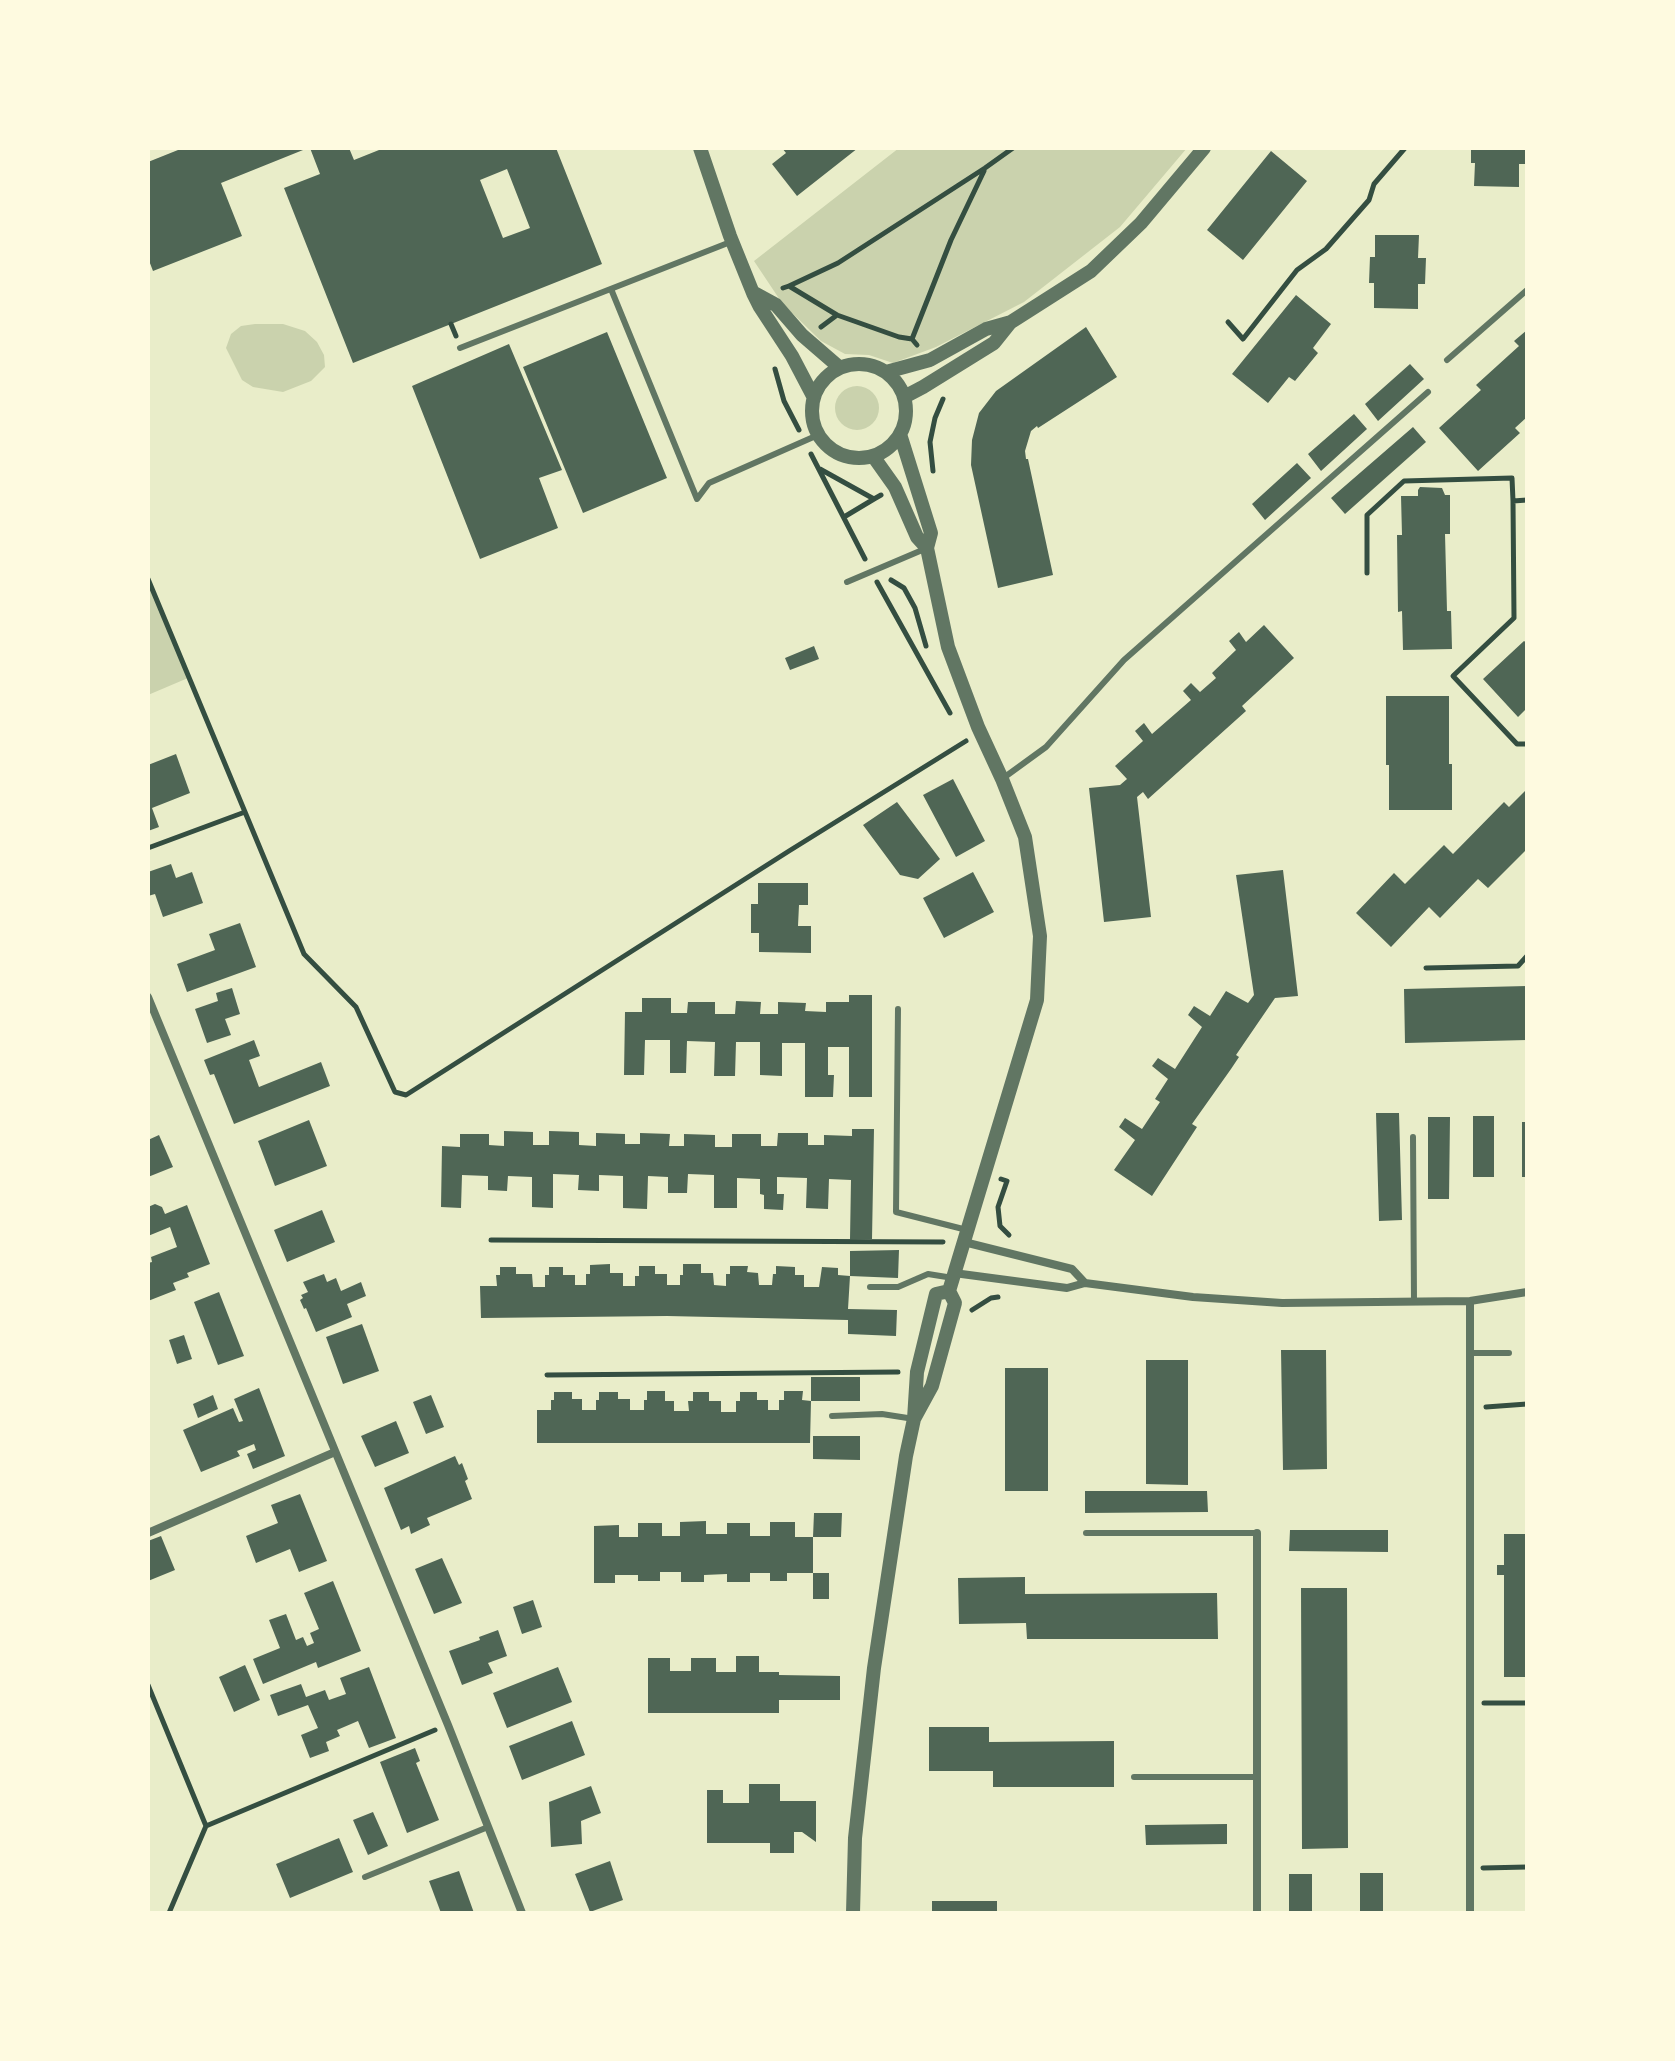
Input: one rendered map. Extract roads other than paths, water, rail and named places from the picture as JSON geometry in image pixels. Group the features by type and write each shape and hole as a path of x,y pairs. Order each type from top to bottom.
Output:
{"street":[{"path":"700,148 753,293 813,396"},
{"path":"886,372 930,360 986,329 1011,322 1091,271 1141,223 1204,148"},
{"path":"753,293 776,305 806,339 839,367"},
{"path":"904,397 994,343 1011,322"},
{"path":"863,363 886,372 900,387 906,416 893,444 873,456 857,458 842,455 811,438 813,396 823,379 839,367 863,363"},
{"path":"900,434 931,533 927,548 948,647 1025,837 1040,936 1037,1000 952,1280 955,1303 932,1386 914,1419"},
{"path":"873,456 895,487 917,537 927,548"},
{"path":"148,997 448,1725 522,1913"},
{"path":"966,1236 1072,1269 1085,1283"},
{"path":"853,1913 855,1838 874,1668 914,1419 917,1372 936,1294 952,1280 1067,1288 1085,1283 1193,1297 1282,1303 1470,1301 1527,1292"},
{"path":"1470,1301 1470,1913"},
{"path":"148,1533 335,1452"},
{"path":"1257,1533 1257,1913"}],"lane":[{"path":"460,348 733,241"},
{"path":"611,289 697,499 709,483 811,438"},
{"path":"1447,360 1527,290"},
{"path":"1002,779 1046,747 1124,660 1428,392"},
{"path":"847,582 927,548"},
{"path":"898,1009 896,1212 966,1236"},
{"path":"1413,1137 1414,1302"},
{"path":"870,1287 898,1287 928,1274 952,1280"},
{"path":"1470,1353 1509,1353"},
{"path":"832,1416 882,1414 914,1419"},
{"path":"1086,1533 1257,1533"},
{"path":"1134,1777 1257,1777"},
{"path":"365,1877 488,1827"}]}
